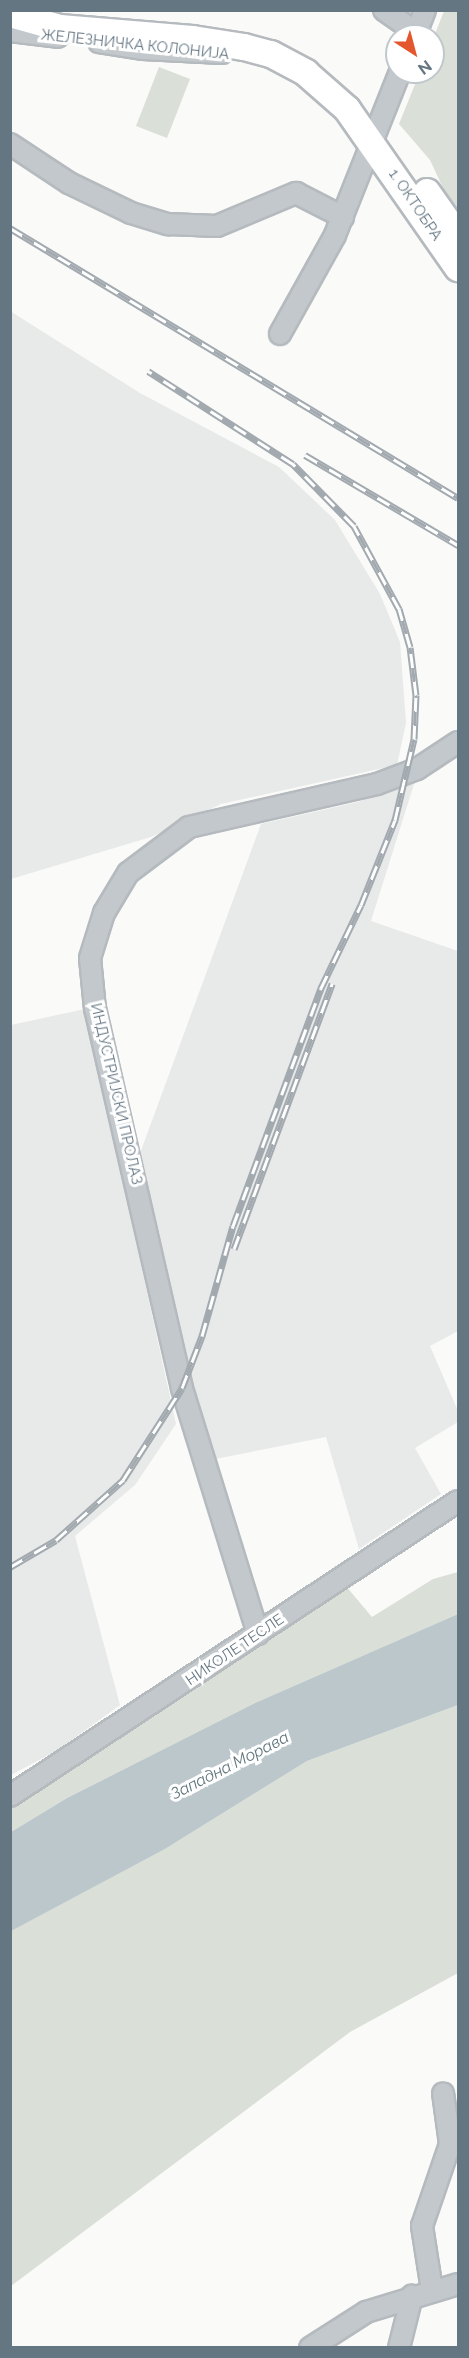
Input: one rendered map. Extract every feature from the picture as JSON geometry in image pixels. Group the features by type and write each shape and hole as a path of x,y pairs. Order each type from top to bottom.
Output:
{"main road":[{"path":"61,10 265,36 305,57 353,96 373,139"},
{"path":"10,14 60,28 193,39 271,54 329,91 373,139"},
{"name":"1. ОКТОБРА","path":"373,139 459,236"},
{"name":"1. ОКТОБРА","path":"373,139 459,268"}],"street":[{"path":"384,10 402,24"},
{"path":"419,24 425,10"},
{"name":"ЖЕЛЕЗНИЧКА КОЛОНИЈА","path":"10,31 143,49 222,53 255,61 311,86 373,139"},
{"path":"280,334 343,217 395,84"},
{"path":"10,144 69,183 131,213 168,224 217,226 296,193 343,217"},
{"name":"ИНДУСТРИЈСКИ ПРОЛАЗ","path":"258,1634 182,1388 95,1009 90,958 104,913 128,873 189,827 377,784 417,769 459,742"},
{"name":"НИКОЛЕ ТЕСЛЕ","path":"10,1796 459,1501"},
{"path":"432,2290 422,2226 450,2144 443,2093"},
{"path":"310,2348 366,2312 412,2296 459,2284"},
{"path":"399,2348 412,2296"}],"shaded area":[{"path":"444,11 458,11 458,220 430,160 399,124 415,84 445,84 445,24 439,24"},
{"path":"159,67 190,79 167,138 136,126"},
{"path":"10,311 140,393 279,467 335,520 380,594 400,642 406,723 397,765 221,804 151,837 11,879"},
{"path":"415,781 371,921 458,951 458,1331 430,1346 458,1411 458,1422 415,1448 441,1494 359,1549 326,1437 210,1460 139,1156 261,824 358,802"},
{"path":"85,1009 176,1424 135,1485 75,1536 120,1705 58,1750 11,1775 11,1025"},
{"path":"458,1572 458,1614 255,1703 67,1798 11,1832 11,1801 102,1748 345,1585 372,1617 433,1579"},
{"path":"458,1705 458,1973 350,2032 11,2286 10,1931 165,1849 307,1761"}],"water":[{"name":"Западна Морава","path":"458,1614 458,1705 307,1761 165,1849 11,1931 11,1832 67,1798 255,1703"}],"railway":[{"path":"10,228 458,498"},
{"path":"10,1567 56,1540 123,1480 182,1388 202,1336 233,1226 321,988 361,905 395,820 414,739 416,695 410,647 399,609 354,526 293,464 148,371"},
{"path":"305,455 458,545"},
{"path":"234,1249 332,984"}]}
